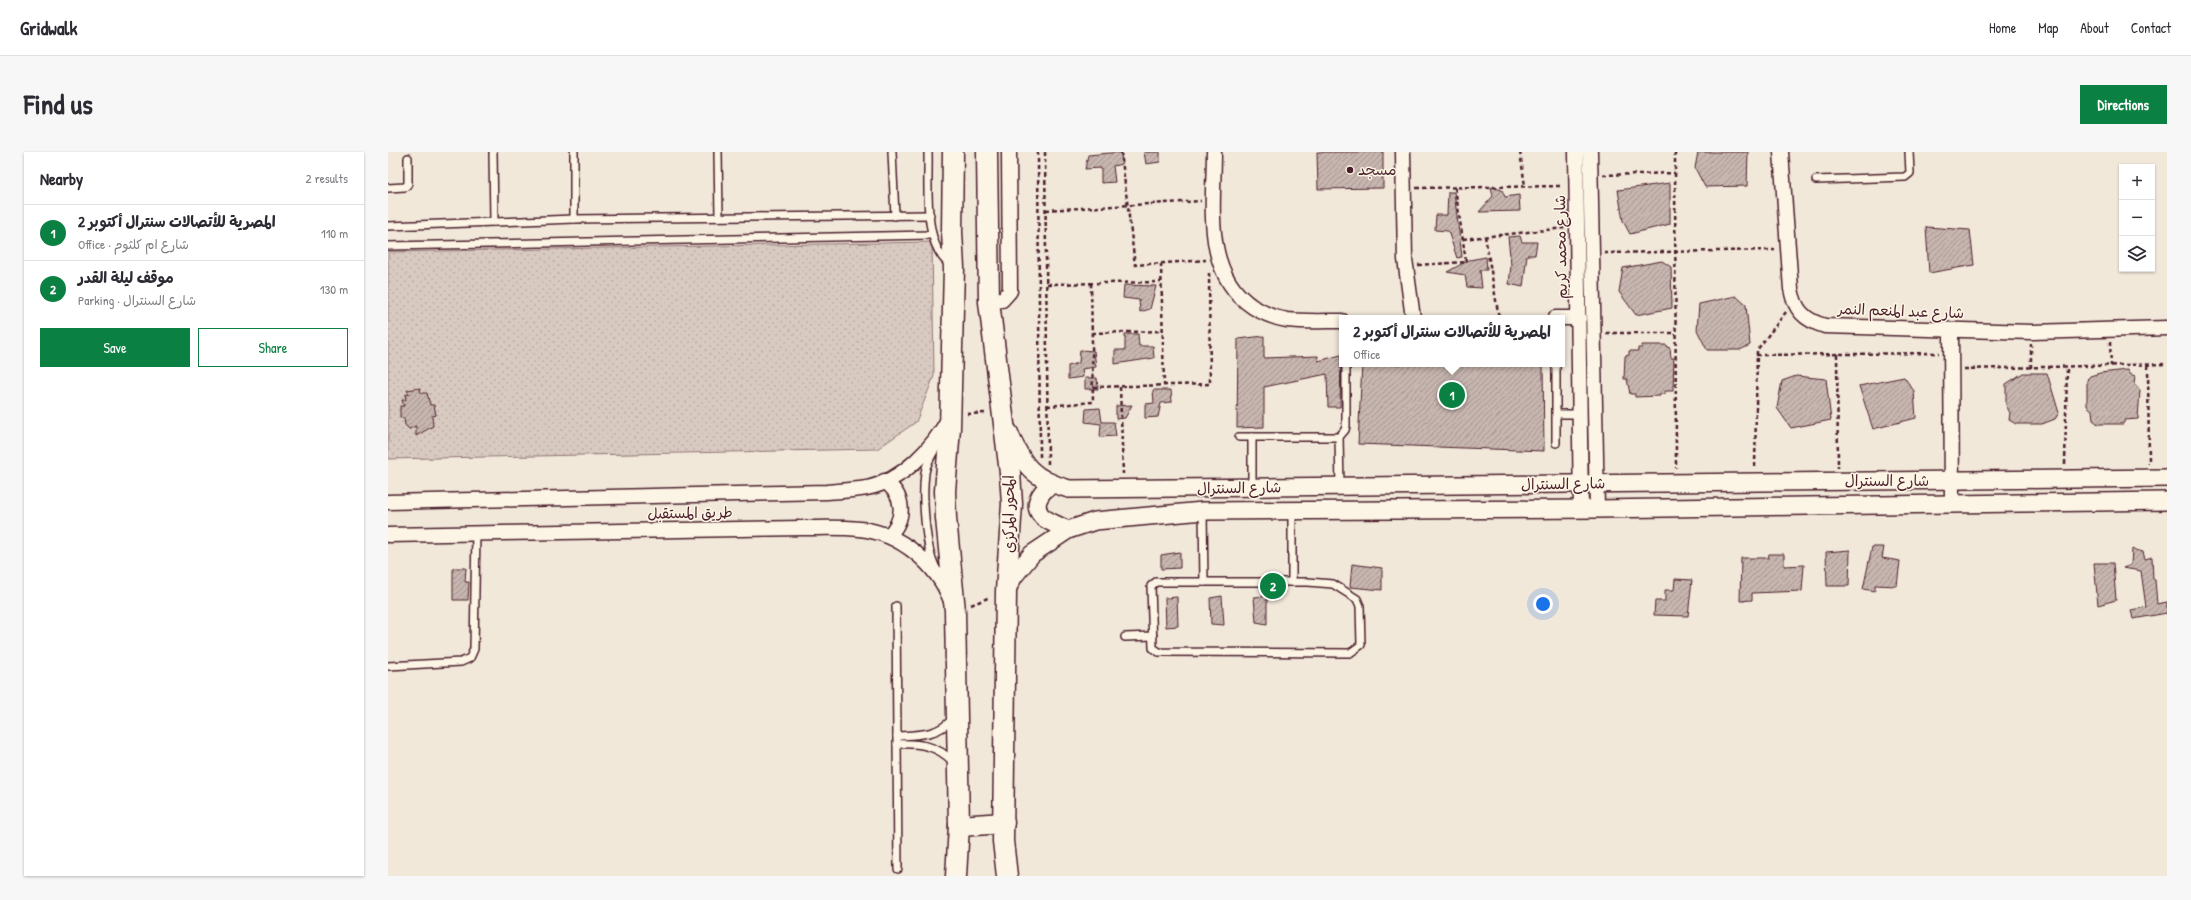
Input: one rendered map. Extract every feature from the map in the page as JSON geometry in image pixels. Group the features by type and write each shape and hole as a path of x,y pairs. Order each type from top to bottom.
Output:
{"main road":[{"path":"953,152 952,232 954,268 950,422 946,464 946,518 955,611 959,826 956,876"},
{"name":"المحور المركزى","path":"987,152 989,302 1001,412 1008,450 1012,504 1006,591 1003,846 1007,876"},
{"path":"959,826 1004,823"}],"street":[{"path":"989,302 1002,300 1010,291 1008,152"},
{"path":"1214,152 1214,237 1218,258 1227,281 1242,300 1262,313 1286,320 1339,320"},
{"path":"1403,152 1406,266 1413,315"},
{"name":"شارع محمد كريم","path":"1576,152 1580,414 1588,484"},
{"name":"شارع محمد كريم","path":"1589,509 1588,484 1593,333 1590,152"},
{"path":"1781,152 1788,249 1794,303"},
{"name":"شارع عبد المنعم النمر","path":"1794,303 1801,314 1812,322 1825,326 2032,332 2109,331 2167,328"},
{"path":"1565,318 1579,318"},
{"path":"1951,330 1952,504"},
{"name":"شارع السنترال","path":"1001,412 1018,456 1028,468 1047,482 1069,489 1123,490 2167,478"},
{"name":"طريق المستقبل","path":"388,502 826,492 867,488 884,481 906,468 927,450 950,422"},
{"path":"884,481 895,490 901,504 901,511 897,525 888,536"},
{"path":"1047,482 1039,495 1037,506 1039,511 1046,519 1068,530"},
{"name":"شارع السنترال","path":"1006,591 1014,576 1032,554 1068,530 1095,521 1203,511 1589,509 2167,501"},
{"name":"طريق المستقبل","path":"388,535 476,532 662,531 802,528 861,529 888,536 912,550 929,566 942,584 955,611"}],"lane":[{"path":"493,152 494,222"},
{"path":"574,152 574,219"},
{"path":"718,152 719,217"},
{"path":"892,152 895,216"},
{"path":"928,152 931,235 940,254 954,268"},
{"path":"1816,180 1905,177 1910,173 1909,152"},
{"path":"388,188 405,187 408,184 408,158"},
{"path":"388,226 574,219 895,216 930,214"},
{"path":"388,246 931,235"},
{"path":"1556,367 1556,443"},
{"path":"1340,487 1339,437 1345,430 1346,426 1346,368"},
{"path":"1556,414 1580,414"},
{"path":"1239,437 1339,437"},
{"path":"1252,437 1252,488"},
{"path":"1203,511 1204,582"},
{"path":"1292,511 1292,582"},
{"path":"388,666 461,662 470,658 474,649 476,532"},
{"path":"1204,582 1292,582 1333,584 1357,599 1360,606 1361,645 1359,648 1350,653 1159,652 1154,648 1151,586 1153,584 1204,582"},
{"path":"896,606 898,869"},
{"path":"1125,637 1153,636"},
{"path":"897,740 936,731 944,726 957,713"},
{"path":"897,740 934,748 951,759 958,767"}],"path":[{"path":"1038,152 1047,482"},
{"path":"1045,152 1048,406 1047,482"},
{"path":"1093,387 1210,384 1209,260 1135,265 1121,152"},
{"path":"1520,152 1525,186"},
{"path":"1675,152 1676,483"},
{"path":"1591,175 1675,173"},
{"path":"1404,188 1577,186"},
{"path":"1406,266 1465,264 1467,260 1455,187"},
{"path":"1046,210 1214,200"},
{"path":"1463,239 1578,227"},
{"path":"1485,236 1498,315"},
{"path":"1592,253 1788,249"},
{"path":"1161,264 1164,385"},
{"path":"1046,284 1162,282"},
{"path":"1048,406 1090,404 1093,401 1091,283"},
{"path":"1755,482 1756,354 1759,346 1794,303"},
{"path":"1092,333 1162,331"},
{"path":"2109,331 2111,366"},
{"path":"2031,368 2032,332"},
{"path":"1593,333 1676,333"},
{"path":"1756,354 1951,353"},
{"path":"1837,354 1838,481"},
{"path":"1951,369 2167,364"},
{"path":"2148,365 2149,478"},
{"path":"2064,479 2067,367"},
{"path":"1120,387 1123,490"},
{"path":"950,422 1001,412"},
{"path":"955,611 1006,591"}],"shaded area":[{"path":"932,242 934,376 916,422 877,449 388,459 388,252"}],"building":[{"path":"1121,152 1122,164 1113,166 1115,182 1101,183 1101,168 1085,169 1088,155"},
{"path":"1144,152 1160,152 1160,162 1146,164"},
{"name":"مسجد","path":"1317,152 1383,152 1383,188 1318,189"},
{"path":"1698,152 1748,152 1747,186 1705,187 1695,168"},
{"path":"1670,183 1670,224 1630,234 1623,221 1618,190"},
{"path":"1491,187 1502,190 1505,197 1519,195 1520,211 1479,212 1493,196"},
{"path":"1448,192 1454,192 1462,257 1457,258 1448,231 1435,230 1436,215 1447,215"},
{"path":"1926,227 1970,230 1974,265 1929,273"},
{"path":"1520,236 1522,242 1537,242 1535,255 1527,255 1523,287 1509,284 1511,265 1508,237"},
{"path":"1486,257 1487,270 1480,270 1482,288 1467,287 1465,275 1447,272 1469,260"},
{"path":"1662,261 1671,267 1672,308 1636,315 1619,292 1623,268"},
{"path":"1124,285 1156,286 1150,309 1140,312 1139,300 1123,298"},
{"path":"1736,296 1746,305 1750,345 1740,350 1707,350 1697,330 1699,304"},
{"path":"1125,334 1138,334 1139,346 1153,346 1154,358 1115,364 1115,350 1125,350"},
{"path":"1264,336 1264,358 1318,356 1318,361 1339,356 1339,367 1341,367 1340,407 1328,407 1327,374 1264,387 1264,427 1237,428 1238,339"},
{"path":"1642,345 1667,345 1667,347 1670,348 1671,358 1674,358 1673,391 1665,391 1665,394 1660,394 1660,396 1635,397 1635,394 1630,394 1627,379 1624,379 1625,356 1629,355 1629,351 1638,351 1638,348 1642,348"},
{"path":"1080,350 1094,351 1096,367 1082,369 1083,377 1068,379 1068,366 1079,363"},
{"path":"1362,367 1543,367 1544,451 1358,444"},
{"path":"2128,370 2130,374 2135,376 2134,383 2140,390 2138,419 2125,420 2123,424 2098,424 2093,420 2092,410 2087,406 2087,380 2090,376 2100,373"},
{"path":"2023,373 2047,373 2059,413 2055,419 2042,424 2016,424 2009,420 2010,413 2006,405 2006,384"},
{"path":"1796,376 1826,379 1831,420 1791,428 1777,408 1782,381"},
{"path":"1904,377 1914,391 1916,418 1873,429 1859,386"},
{"path":"1085,378 1097,378 1098,389 1085,389"},
{"path":"420,388 421,393 427,393 430,405 434,405 436,415 432,416 433,426 416,436 416,426 409,429 405,425 404,418 400,417 400,406 404,406 402,400 406,400 405,395 409,394 407,390"},
{"path":"1153,390 1171,390 1172,402 1161,403 1158,417 1145,418 1145,404 1154,403"},
{"path":"1132,405 1125,418 1116,419 1116,406"},
{"path":"1100,408 1102,422 1114,422 1116,436 1100,437 1101,424 1085,422 1086,409"},
{"path":"1872,547 1884,547 1882,558 1900,561 1897,586 1875,585 1875,591 1863,589"},
{"path":"2132,549 2143,552 2145,559 2152,557 2153,579 2155,580 2157,604 2167,602 2167,613 2133,619 2131,610 2146,607 2141,571 2123,568 2131,565"},
{"path":"1850,550 1849,586 1827,586 1826,552"},
{"path":"1180,552 1180,568 1161,569 1161,555"},
{"path":"1769,554 1784,554 1784,566 1804,565 1802,591 1752,593 1752,600 1740,601 1741,558 1768,558"},
{"path":"2094,563 2113,563 2116,600 2098,605"},
{"path":"1352,564 1382,568 1382,590 1350,587"},
{"path":"453,568 466,568 465,582 469,582 468,600 453,600"},
{"path":"1675,579 1692,580 1688,616 1654,615 1655,601 1665,601 1665,590 1674,590"},
{"path":"1222,596 1224,625 1211,624 1210,598"},
{"path":"1267,596 1267,624 1256,622 1254,597"},
{"path":"1177,597 1178,626 1166,627 1165,598"}],"place":[{"name":"مسجد","path":"1350,170"},
{"name":"المصرية للأتصالات سنترال أكتوبر 2","path":"1452,395"},
{"name":"موقف ليلة القدر","path":"1273,586"}]}
